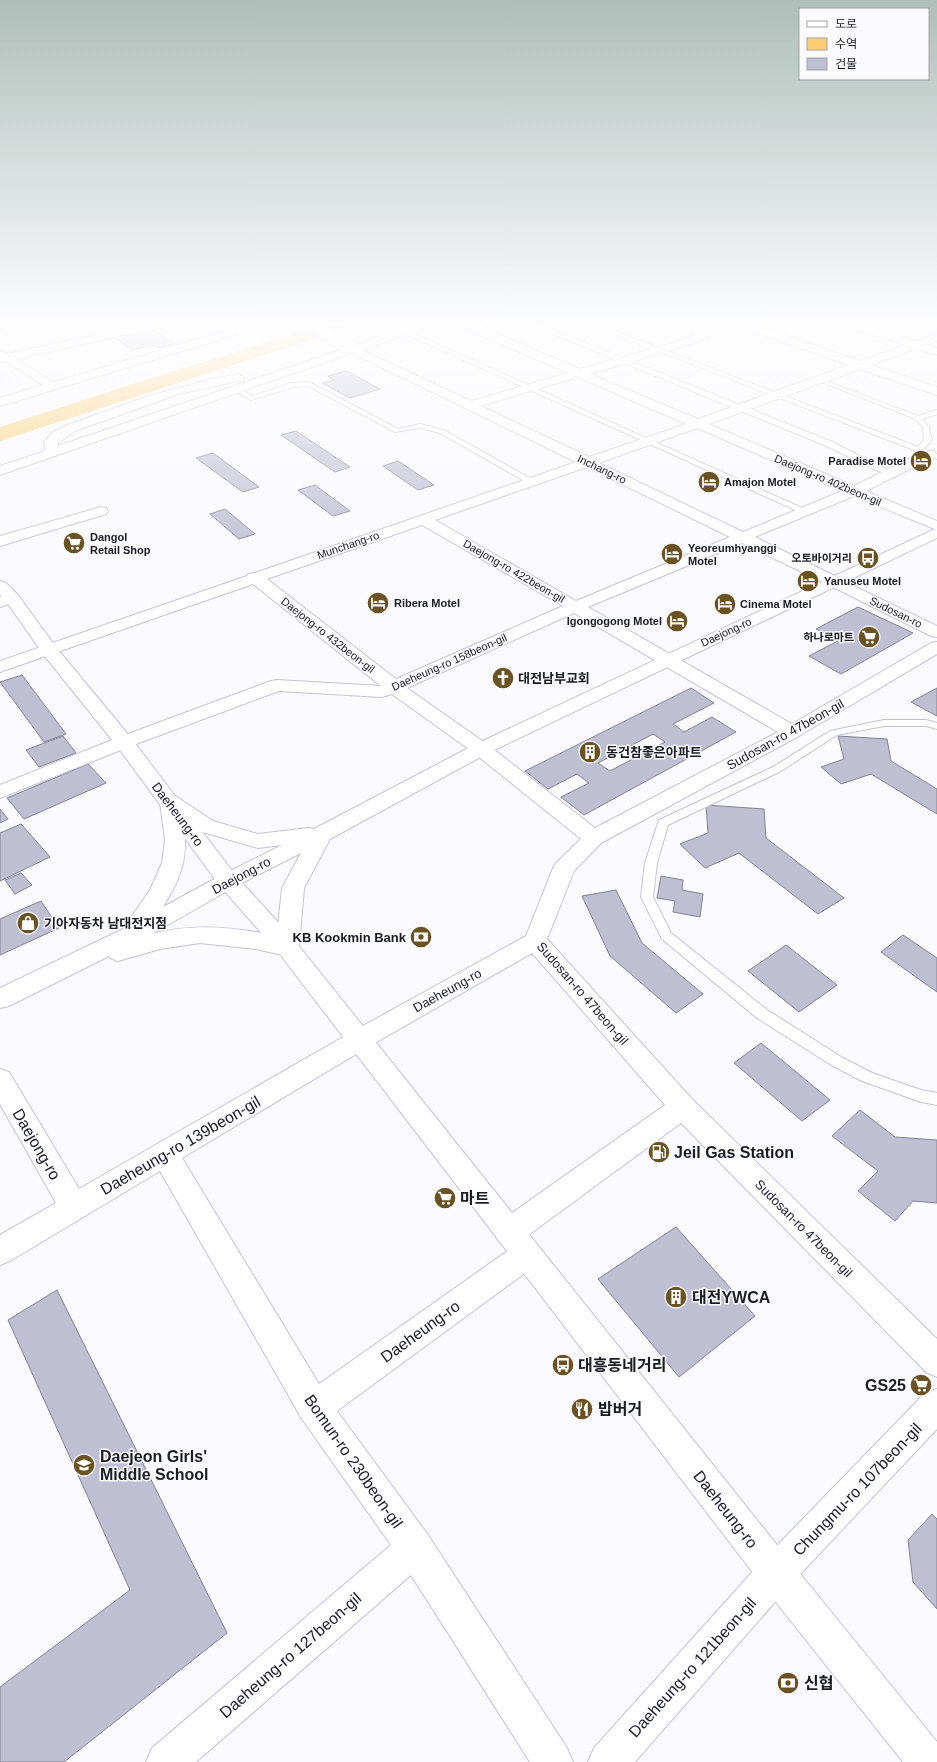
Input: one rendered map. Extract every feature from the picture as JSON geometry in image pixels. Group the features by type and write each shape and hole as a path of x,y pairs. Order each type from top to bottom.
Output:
{"street":[{"path":"53,452 51,442 57,436 71,428 140,404"},
{"path":"0,471 192,404"},
{"name":"Daejong-ro 402beon-gil","path":"650,404 937,526"},
{"name":"Munchang-ro","path":"0,667 750,404"},
{"name":"Inchang-ro","path":"470,405 832,581"},
{"path":"0,457 34,450 53,452"},
{"name":"Daeheung-ro 158beon-gil","path":"0,792 124,742 277,684 382,692 575,607 854,491 928,454"},
{"path":"0,542 101,510"},
{"name":"Daejong-ro 422beon-gil","path":"423,518 667,660"},
{"name":"Daejong-ro","path":"0,999 129,936 228,881 322,834 480,749 937,532"},
{"name":"Daejong-ro 432beon-gil","path":"254,577 394,687 480,749"},
{"name":"Sudosan-ro","path":"832,581 937,632"},
{"name":"Daeheung-ro","path":"0,586 6,600 124,742 228,881 286,947 776,1573 928,1762"},
{"name":"Sudosan-ro 47beon-gil","path":"937,648 792,732 594,838 564,868 535,941 683,1107 937,1361"},
{"path":"667,660 792,732"},
{"path":"480,749 594,838"},
{"path":"170,802 206,826 258,841 322,834"},
{"path":"129,936 158,898 168,879 175,850 170,802"},
{"path":"76,963 160,940 200,935 256,940 286,947 293,888 322,834"},
{"name":"Daeheung-ro","path":"359,1040 535,941"},
{"name":"Daeheung-ro 139beon-gil","path":"0,1251 359,1040"},
{"name":"Daejong-ro","path":"0,1080 74,1207"},
{"name":"Daeheung-ro","path":"314,1407 518,1244 683,1107"},
{"name":"Bomun-ro 230beon-gil","path":"165,1154 314,1407 415,1548 553,1762"},
{"name":"Chungmu-ro 107beon-gil","path":"776,1573 937,1405"},
{"name":"Daeheung-ro 127beon-gil","path":"166,1762 415,1548"},
{"name":"Daeheung-ro 121beon-gil","path":"608,1762 776,1573"}],"lane":[{"path":"347,404 397,431 420,426 442,431 531,481"},
{"path":"567,404 804,511"},
{"path":"731,404 827,443 890,473"},
{"path":"800,404 928,454 926,428 918,418 882,404"},
{"path":"918,418 937,412"},
{"path":"937,726 926,723 884,723 834,733 777,770 663,823 651,863 647,897 666,936 762,1014 838,1062 867,1077 921,1096 937,1099"}],"water":[{"path":"71,404 113,404 0,441 0,427"}],"building":[{"path":"296,431 350,467 335,472 281,435"},
{"path":"213,453 259,487 243,492 196,458"},
{"path":"398,461 434,485 418,490 383,466"},
{"path":"315,485 350,511 333,516 298,490"},
{"path":"225,509 255,534 239,539 210,514"},
{"name":"하나로마트","path":"858,607 913,633 841,674 809,656 838,641 816,629"},
{"path":"22,675 66,734 44,742 0,682"},
{"name":"동건참좋은아파트","path":"691,688 714,703 673,724 684,732 712,717 736,732 584,815 561,797 589,783 577,774 548,789 525,771","holes":["653,734 665,742 610,771 598,763"]},
{"path":"937,688 937,716 911,702"},
{"path":"63,736 76,753 39,767 26,750"},
{"path":"838,736 887,739 891,761 937,789 937,814 871,774 841,784 821,767 844,759"},
{"path":"88,764 106,783 24,819 7,798"},
{"path":"706,805 764,809 766,838 844,898 818,914 739,853 705,868 680,844 708,833"},
{"path":"0,809 8,819 0,823"},
{"path":"21,824 50,857 0,881 0,833"},
{"path":"21,873 32,885 15,894 5,880"},
{"path":"661,876 683,880 682,890 703,894 700,917 673,912 675,901 657,898"},
{"path":"616,890 642,943 703,994 676,1013 610,956 582,896"},
{"name":"기아자동차 남대전지점","path":"41,901 59,928 0,955 0,919"},
{"path":"903,935 937,958 937,992 881,952"},
{"path":"786,945 837,985 799,1012 748,971"},
{"path":"761,1043 830,1100 802,1121 734,1063"},
{"path":"860,1110 895,1137 937,1140 937,1203 913,1201 895,1221 858,1191 878,1171 832,1136"},
{"name":"대전YWCA","path":"676,1227 755,1316 679,1377 598,1279"},
{"path":"57,1290 227,1633 64,1762 0,1762 0,1687 130,1590 8,1320"},
{"path":"932,1514 937,1519 937,1609 913,1582 908,1540"}],"place":[{"name":"Paradise Motel","path":"921,461"},
{"name":"Amajon Motel","path":"709,482"},
{"name":"Dangol Retail Shop","path":"74,543"},
{"name":"Yeoreumhyanggi Motel","path":"672,554"},
{"name":"오토바이거리","path":"868,558"},
{"name":"Yanuseu Motel","path":"808,581"},
{"name":"Ribera Motel","path":"378,603"},
{"name":"Cinema Motel","path":"725,604"},
{"name":"Igongogong Motel","path":"677,621"},
{"name":"하나로마트","path":"869,637"},
{"name":"대전남부교회","path":"503,678"},
{"name":"동건참좋은아파트","path":"590,752"},
{"name":"기아자동차 남대전지점","path":"28,923"},
{"name":"KB Kookmin Bank","path":"421,937"},
{"name":"Jeil Gas Station","path":"659,1152"},
{"name":"마트","path":"445,1198"},
{"name":"대전YWCA","path":"676,1297"},
{"name":"대흥동네거리","path":"563,1365"},
{"name":"GS25","path":"921,1385"},
{"name":"밥버거","path":"582,1409"},
{"name":"Daejeon Girls' Middle School","path":"84,1465"},
{"name":"신협","path":"788,1683"}]}
